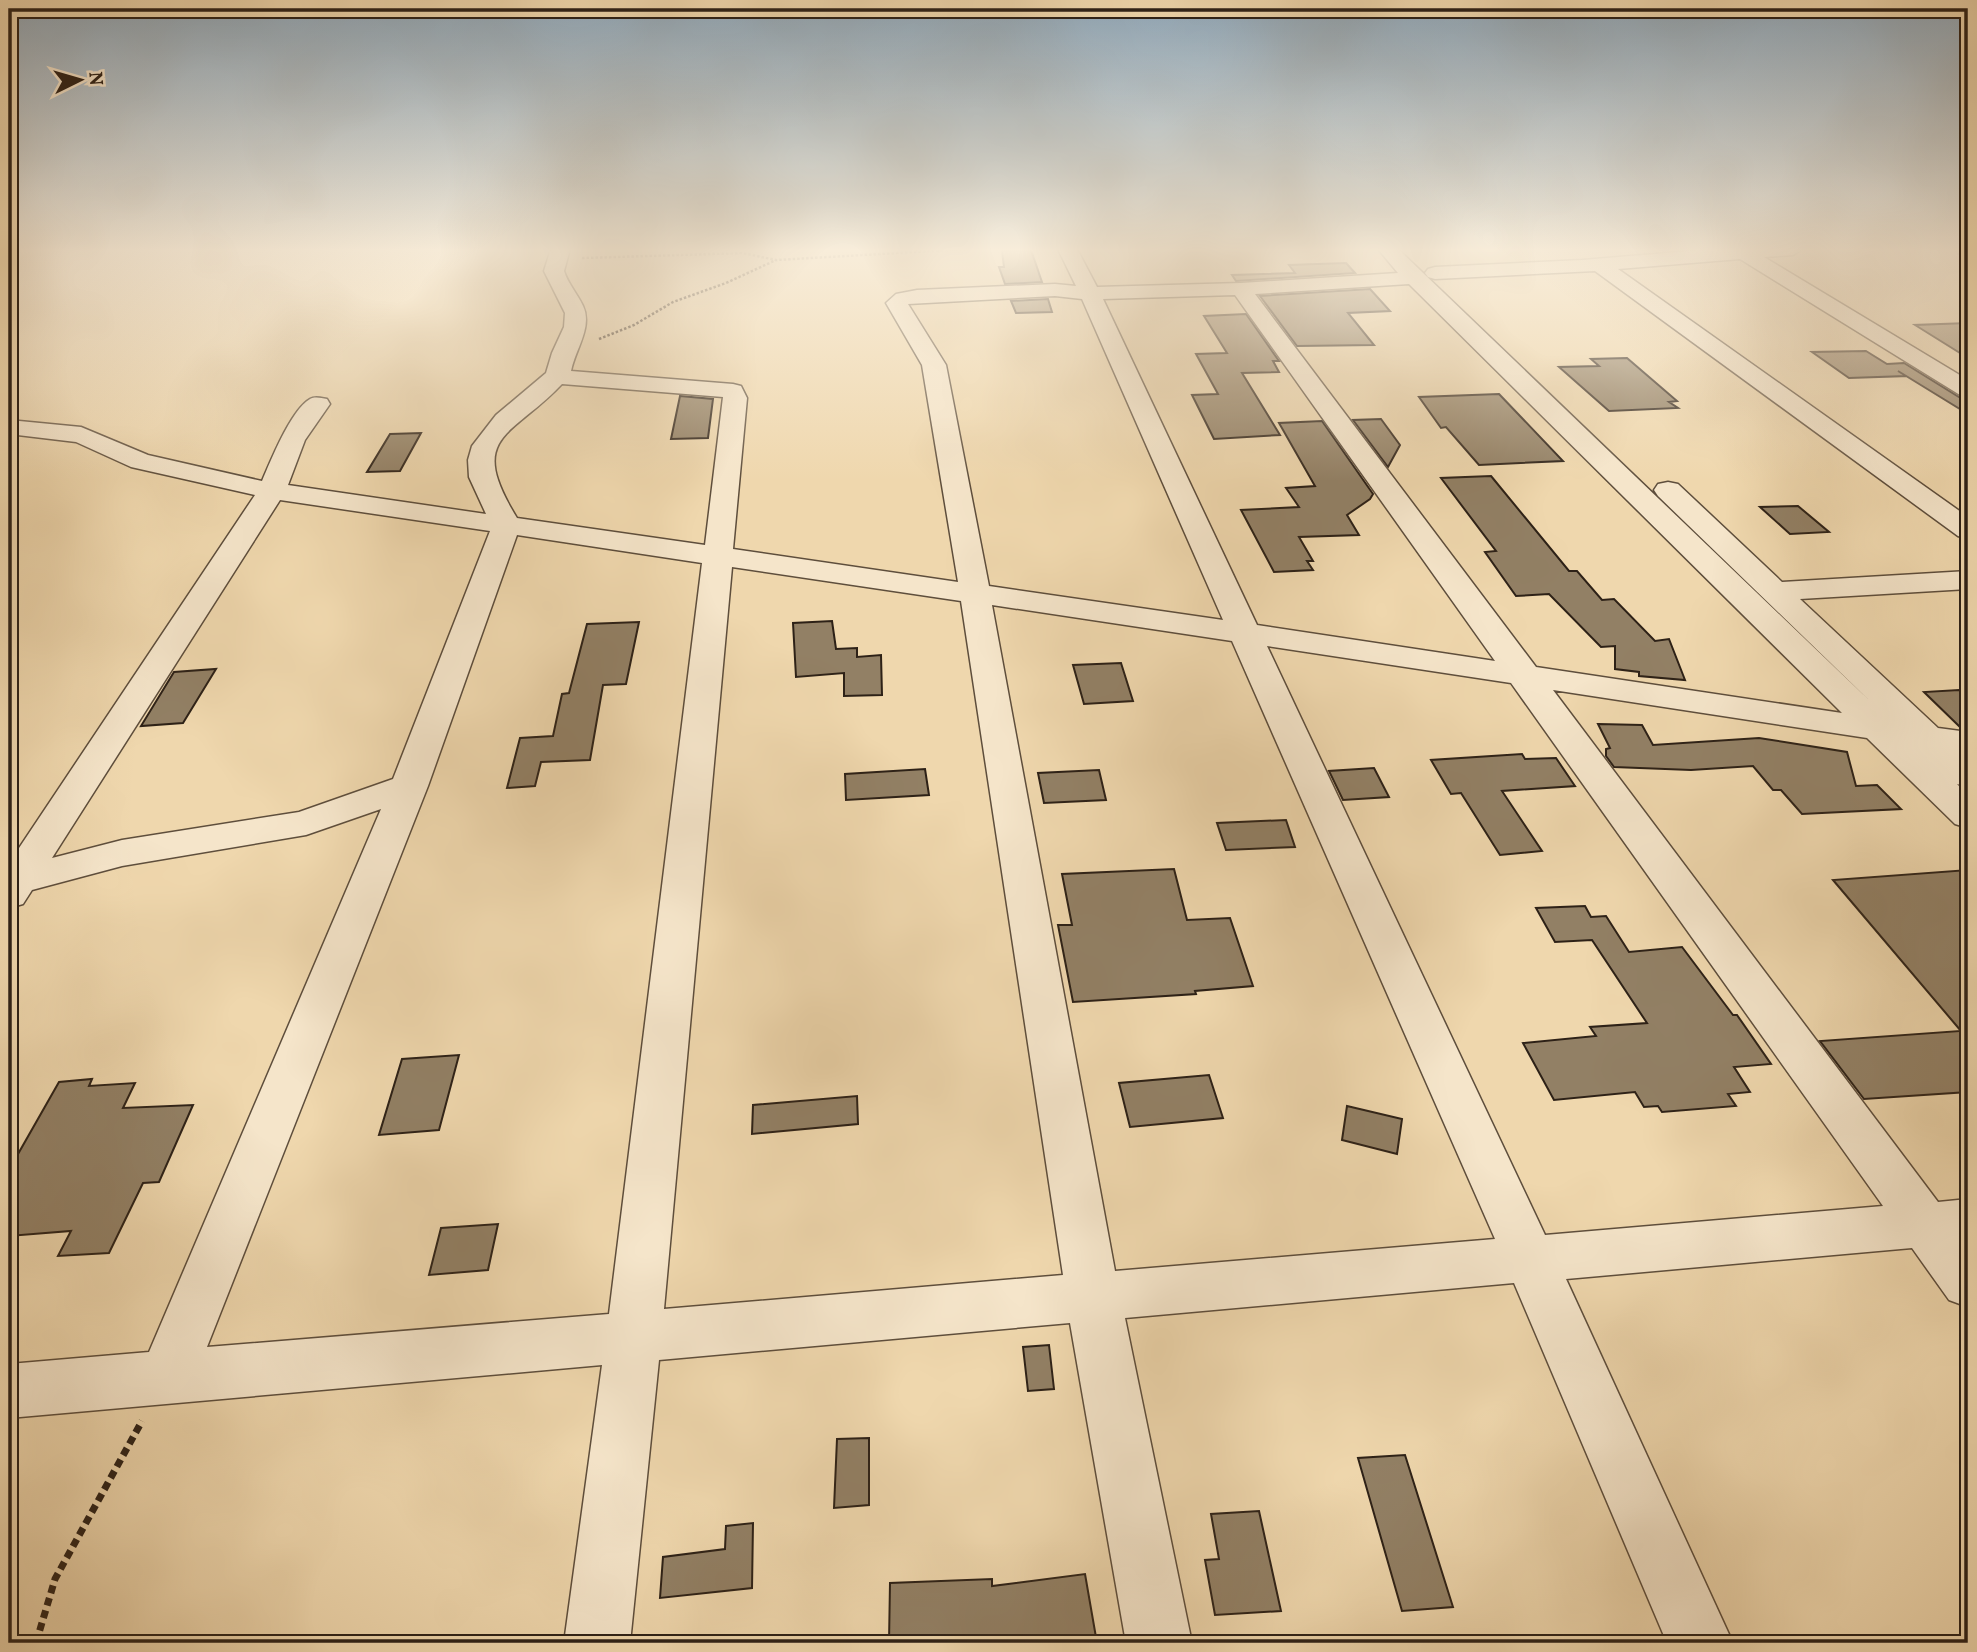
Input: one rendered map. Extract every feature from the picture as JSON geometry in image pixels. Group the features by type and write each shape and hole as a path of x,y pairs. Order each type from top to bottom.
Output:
{"street":[{"path":"167,1377 409,786 508,525 482,477 481,457 488,439 560,365 575,326"},
{"path":"910,326 933,365 943,404 1093,1297 1159,1643"},
{"path":"1105,326 1530,1259 1700,1643"},
{"path":"1268,326 1525,677 1947,1223 1968,1283"},
{"path":"1474,326 1968,816"},
{"path":"1480,326 1777,591 1968,776"},
{"path":"1684,326 1968,530"},
{"path":"1864,326 1968,390"},
{"path":"560,365 733,391 735,398 634,1337 597,1643"},
{"path":"14,887 272,491 292,439 318,404"},
{"path":"9,427 81,435 140,461 272,491 1245,633 1968,743"},
{"path":"1777,591 1968,580"},
{"path":"14,887 122,853 306,823 409,786"},
{"path":"9,1391 1947,1223"}],"path":[{"path":"560,365 632,326"},
{"path":"36,1643 55,1579 167,1377"}],"building":[{"path":"1210,326 1254,326 1279,361 1273,361 1279,372 1242,373 1280,435 1214,439 1192,395 1218,394 1196,354 1227,353"},
{"path":"1282,326 1359,326 1374,345 1297,346"},
{"path":"1917,326 1968,326 1968,358"},
{"path":"1866,351 1887,364 1904,363 1959,397 1968,399 1968,414 1898,371 1906,376 1849,378 1812,352"},
{"path":"1627,358 1677,401 1669,402 1678,408 1609,411 1559,367 1599,366 1591,359"},
{"path":"1499,394 1563,461 1479,465 1446,427 1441,428 1419,397"},
{"path":"680,396 713,399 708,438 671,439"},
{"path":"1381,419 1400,445 1388,467 1353,420"},
{"path":"1322,421 1373,494 1347,515 1359,535 1299,537 1313,561 1307,561 1313,570 1274,572 1241,510 1299,507 1286,488 1315,486 1279,423"},
{"path":"421,433 400,471 367,472 390,434"},
{"path":"1491,476 1569,571 1577,571 1602,600 1614,599 1655,641 1669,639 1685,680 1639,676 1639,672 1615,669 1615,646 1601,647 1549,594 1516,596 1485,552 1496,551 1441,478"},
{"path":"1798,506 1829,532 1790,534 1760,507"},
{"path":"832,621 836,649 857,648 857,657 881,655 882,695 844,696 844,673 796,677 793,623"},
{"path":"639,622 626,684 603,685 590,760 541,762 535,786 507,788 520,738 553,736 562,694 569,693 587,624"},
{"path":"1121,663 1133,701 1084,704 1073,665"},
{"path":"216,669 183,723 141,726 174,672"},
{"path":"1959,690 1968,699 1968,729 1962,729 1924,692"},
{"path":"1598,724 1642,725 1653,745 1759,738 1847,752 1856,786 1877,785 1901,809 1802,814 1781,790 1773,790 1753,766 1691,770 1614,767 1606,756 1606,749 1610,748"},
{"path":"1522,754 1525,759 1556,758 1575,786 1502,791 1542,851 1500,855 1461,793 1451,794 1431,760"},
{"path":"1374,768 1389,797 1343,800 1329,771"},
{"path":"925,769 929,795 846,800 845,774"},
{"path":"1099,770 1106,800 1044,803 1038,773"},
{"path":"1286,820 1295,847 1226,850 1217,823"},
{"path":"1174,869 1187,920 1230,918 1253,986 1195,991 1196,994 1073,1002 1058,925 1072,925 1062,874"},
{"path":"1968,870 1968,1092 1864,1099 1820,1041 1961,1031 1833,880"},
{"path":"1585,906 1591,917 1606,916 1629,952 1682,947 1733,1015 1737,1015 1771,1064 1734,1067 1750,1092 1728,1094 1736,1106 1662,1112 1658,1106 1644,1107 1635,1092 1554,1100 1523,1043 1596,1036 1590,1027 1647,1023 1592,940 1555,942 1536,908"},
{"path":"459,1055 439,1130 379,1135 402,1059"},
{"path":"1209,1075 1223,1118 1130,1127 1119,1083"},
{"path":"92,1079 89,1086 135,1083 123,1108 193,1105 159,1182 143,1183 109,1253 58,1256 71,1231 9,1236 9,1162 14,1161 59,1082"},
{"path":"857,1096 858,1124 752,1134 753,1105"},
{"path":"1347,1106 1402,1119 1397,1154 1342,1140"},
{"path":"498,1224 488,1270 429,1275 441,1228"},
{"path":"1049,1345 1054,1389 1028,1391 1023,1347"},
{"path":"869,1438 869,1505 834,1508 837,1439"},
{"path":"1405,1455 1453,1607 1402,1611 1358,1458"},
{"path":"1259,1511 1281,1611 1215,1615 1205,1560 1219,1559 1211,1514"},
{"path":"753,1523 752,1588 660,1598 663,1557 725,1549 726,1526"},
{"path":"1085,1574 1097,1643 889,1643 890,1583 992,1579 992,1586"}]}
